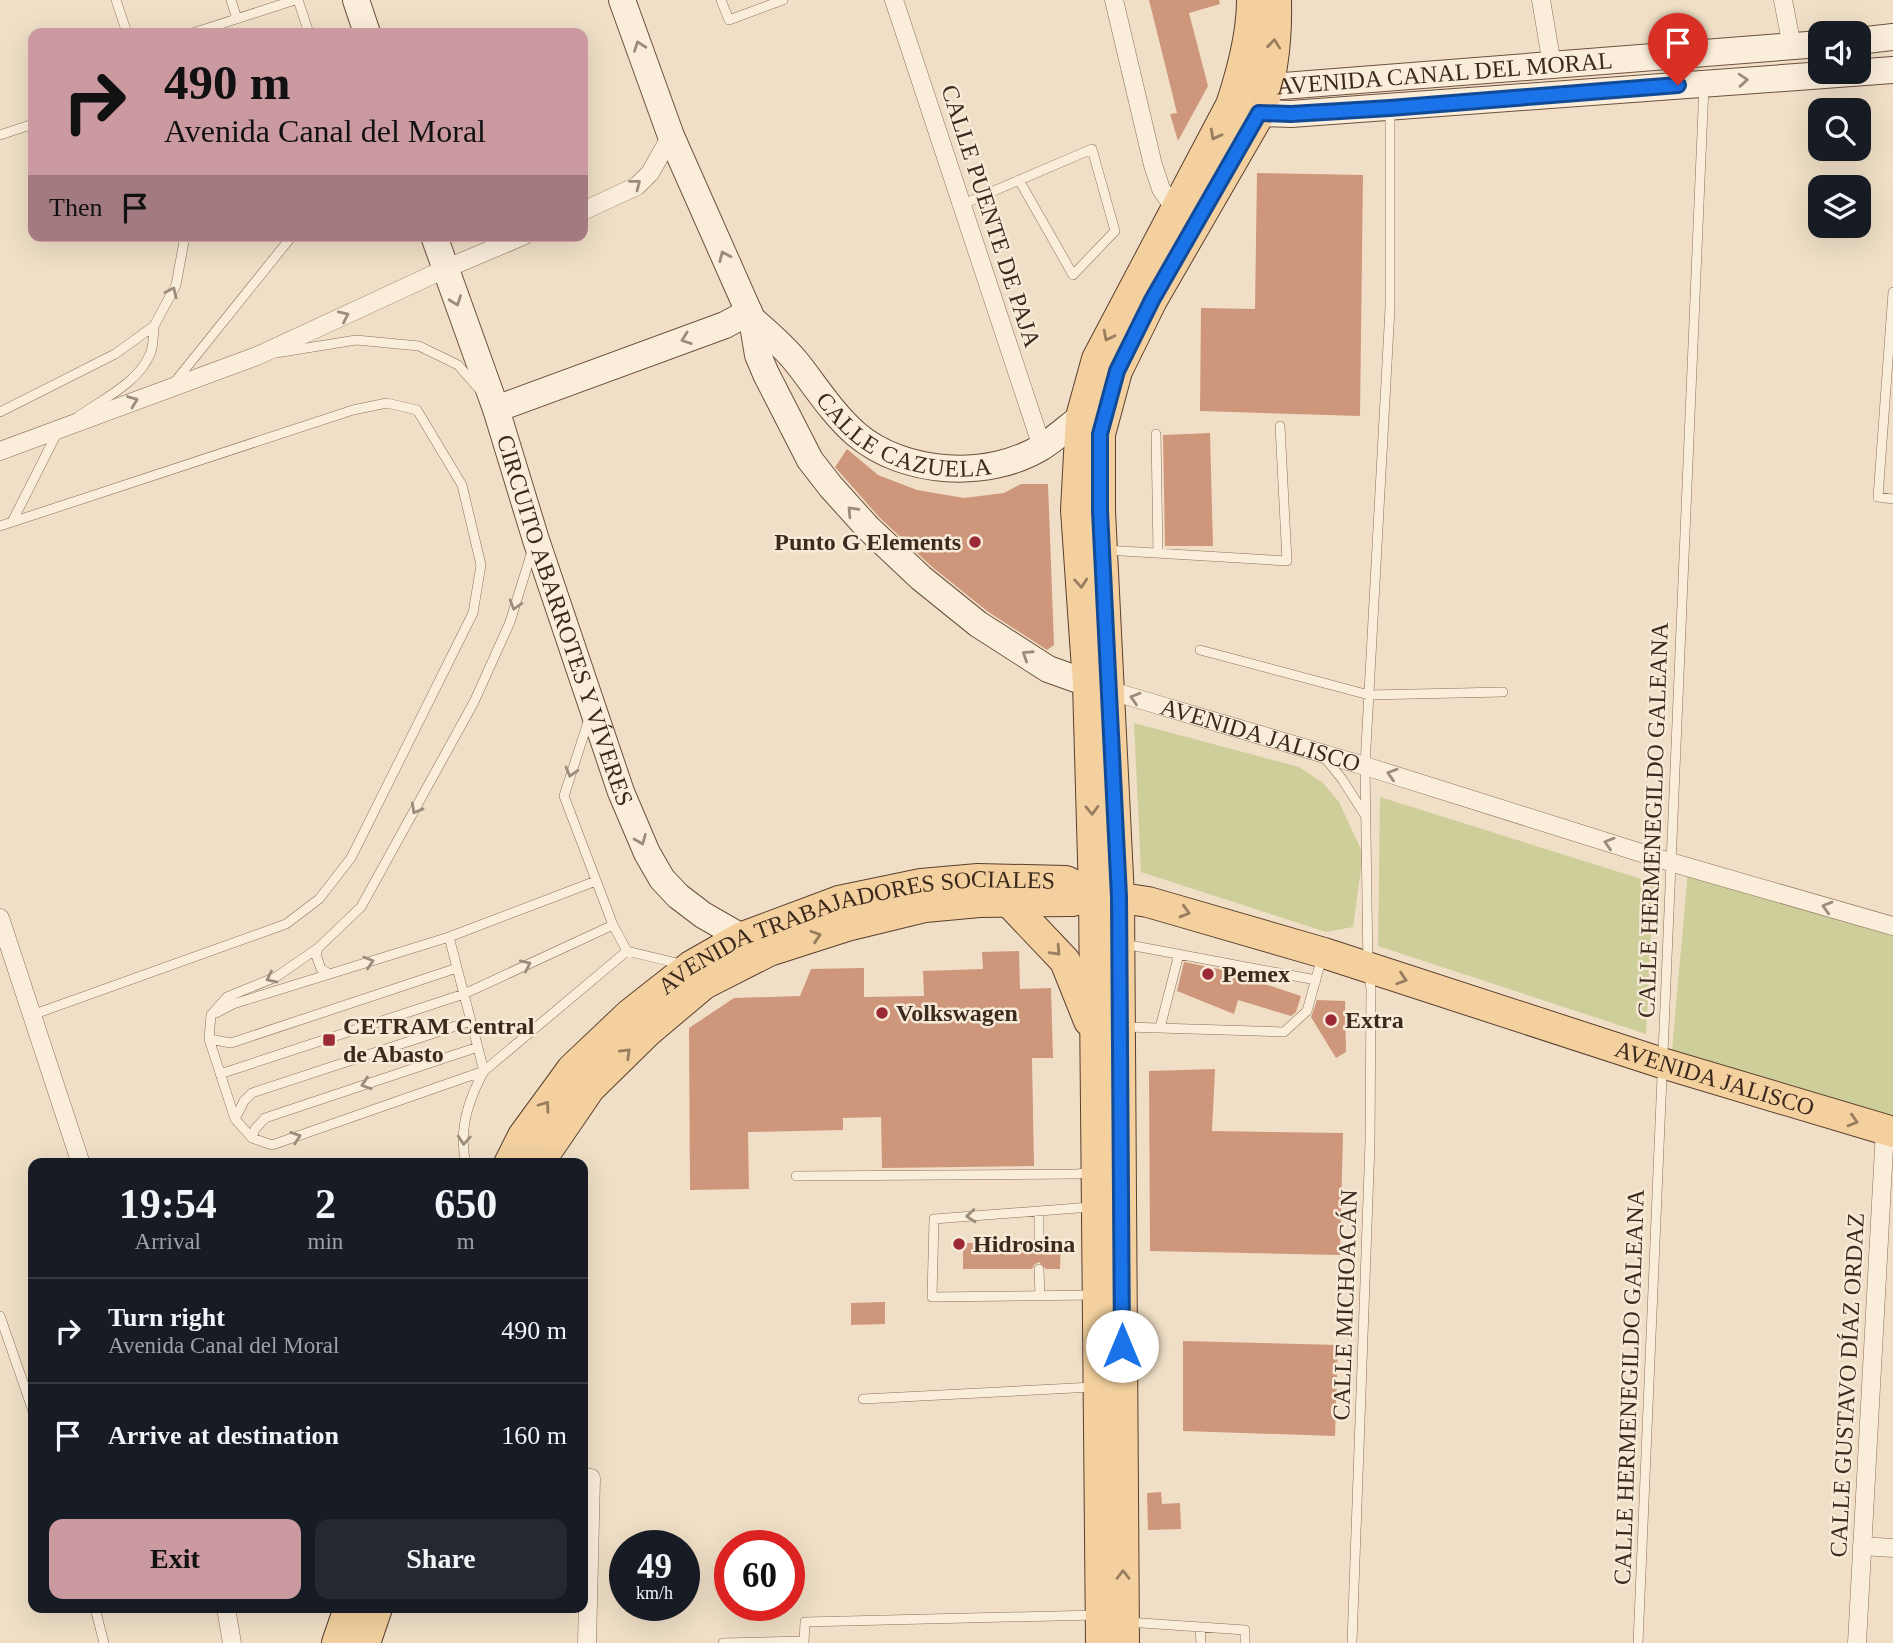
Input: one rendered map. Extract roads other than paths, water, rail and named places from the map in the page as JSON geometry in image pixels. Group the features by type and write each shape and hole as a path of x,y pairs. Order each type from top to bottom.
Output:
{"main road":[{"path":"356,0 365,28"},
{"name":"CALLE CAZUELA","path":"622,0 671,136 751,315 758,355"},
{"path":"1185,218 1234,96 1252,21 1252,0"},
{"path":"1090,549 1076,510 1081,417 1097,359 1185,218 1264,100 1277,19 1276,0"},
{"path":"1871,40 1893,37"},
{"name":"AVENIDA CANAL DEL MORAL","path":"1234,96 1264,100 1552,65 1808,45"},
{"name":"AVENIDA CANAL DEL MORAL","path":"1264,100 1291,114 1893,70"},
{"name":"CIRCUITO ABARROTES Y VÍVERES","path":"436,242 496,409 536,540 621,792 647,853 662,879 678,896 740,938 769,951"},
{"path":"1112,1631 1109,1034 1098,687 1090,549 1100,434 1117,371 1152,300 1163,257"},
{"path":"496,409 751,315"},
{"name":"CALLE CAZUELA","path":"751,315 796,360 856,433 887,454 929,466 970,469 1007,463 1042,447 1081,417"},
{"name":"AVENIDA JALISCO","path":"758,355 810,460 831,488 868,528 921,578 978,624 1048,669 1098,687"},
{"name":"AVENIDA TRABAJADORES SOCIALES","path":"512,1158 523,1136 572,1069 630,1014 691,966 740,938 839,901 921,884 978,879 1066,881 1106,896"},
{"path":"1106,896 1119,943 1097,1171 1109,1206"},
{"name":"AVENIDA JALISCO","path":"1106,896 1148,902 1320,967 1368,968 1662,1063 1889,1131"},
{"name":"AVENIDA TRABAJADORES SOCIALES","path":"542,1158 590,1088 647,1032 704,985 769,951 847,926 925,907 979,902 1072,901 1106,896"},
{"path":"1009,902 1065,961 1109,1034"},
{"path":"1110,1294 1098,1386 1111,1503"},
{"path":"337,1643 347,1613"},
{"path":"365,1643 375,1613"}],"street":[{"name":"CALLE PUENTE DE PAJA","path":"894,0 1042,447"},
{"path":"1114,0 1153,165 1161,189 1185,218"},
{"path":"1541,0 1552,65"},
{"path":"1783,0 1791,47"},
{"path":"588,209 637,186 650,173 671,136"},
{"path":"0,450 257,356 509,242"},
{"name":"AVENIDA JALISCO","path":"1098,687 1365,766 1670,862 1893,926"},
{"path":"0,918 79,1158"},
{"name":"CALLE GUSTAVO DÍAZ ORDAZ","path":"1857,1643 1889,1131"},
{"path":"1862,1546 1893,1548"},
{"path":"227,1613 232,1643"},
{"path":"586,1613 587,1643"}],"lane":[{"path":"116,0 125,28"},
{"path":"231,0 237,19"},
{"path":"209,28 296,0 307,28"},
{"path":"721,0 729,20 783,0"},
{"name":"CALLE HERMENEGILDO GALEANA","path":"1638,1643 1704,83"},
{"name":"CALLE MICHOACÁN","path":"1352,1643 1370,1142 1371,989 1368,968 1365,766 1390,308 1390,108"},
{"path":"0,135 28,126"},
{"path":"961,205 1019,180 1092,149 1115,231 1073,275 1019,180"},
{"path":"12,523 59,429 125,384 144,367 152,351 154,326 176,285 184,242"},
{"path":"171,387 287,242"},
{"path":"1893,292 1878,497 1893,499"},
{"path":"0,412 114,354 154,326"},
{"path":"257,356 356,340 419,346 458,365 496,409"},
{"path":"0,526 354,410 387,403 417,410 462,485 481,565 473,613 351,858 319,899 286,924 32,1015"},
{"path":"1090,549 1287,561 1280,426"},
{"path":"1156,433 1158,553"},
{"path":"484,1071 272,1145 252,1138 234,1119 209,1039 211,1015 227,998 276,977 318,948 361,907 474,702 510,622 536,540"},
{"path":"1200,650 1369,695 1503,692"},
{"path":"593,707 564,796 596,881 613,925 627,951 691,966"},
{"path":"1321,753 1342,779 1366,817"},
{"path":"211,1015 233,1004 449,937 596,881"},
{"path":"220,1073 464,994 613,925"},
{"path":"449,937 484,1071"},
{"path":"1109,1034 1160,1028 1284,1032 1307,1011 1320,967 1179,954 1119,943"},
{"path":"318,948 316,955 321,969 330,974"},
{"path":"465,1158 463,1139 471,1094 484,1071 627,951"},
{"path":"1160,1028 1179,954"},
{"path":"209,1039 231,1043 457,968"},
{"path":"234,1119 252,1093 471,1021"},
{"path":"252,1138 264,1118 478,1047"},
{"path":"796,1176 1077,1174 1097,1171"},
{"path":"1109,1206 934,1219 932,1297 1110,1294"},
{"path":"1039,1211 1039,1242"},
{"path":"1040,1269 1040,1296"},
{"path":"0,1317 28,1397"},
{"path":"863,1399 1098,1386"},
{"path":"96,1613 104,1643"},
{"path":"723,1643 804,1642 805,1622 1112,1631 1200,1627 1245,1630 1245,1643"},
{"path":"1200,1627 1201,1643"}],"place":[{"name":"Punto G Elements","path":"975,542"},
{"name":"Pemex","path":"1208,974"},
{"name":"Volkswagen","path":"882,1013"},
{"name":"Extra","path":"1331,1020"},
{"name":"CETRAM Central de Abasto","path":"329,1040"},
{"name":"Hidrosina","path":"959,1244"}]}
